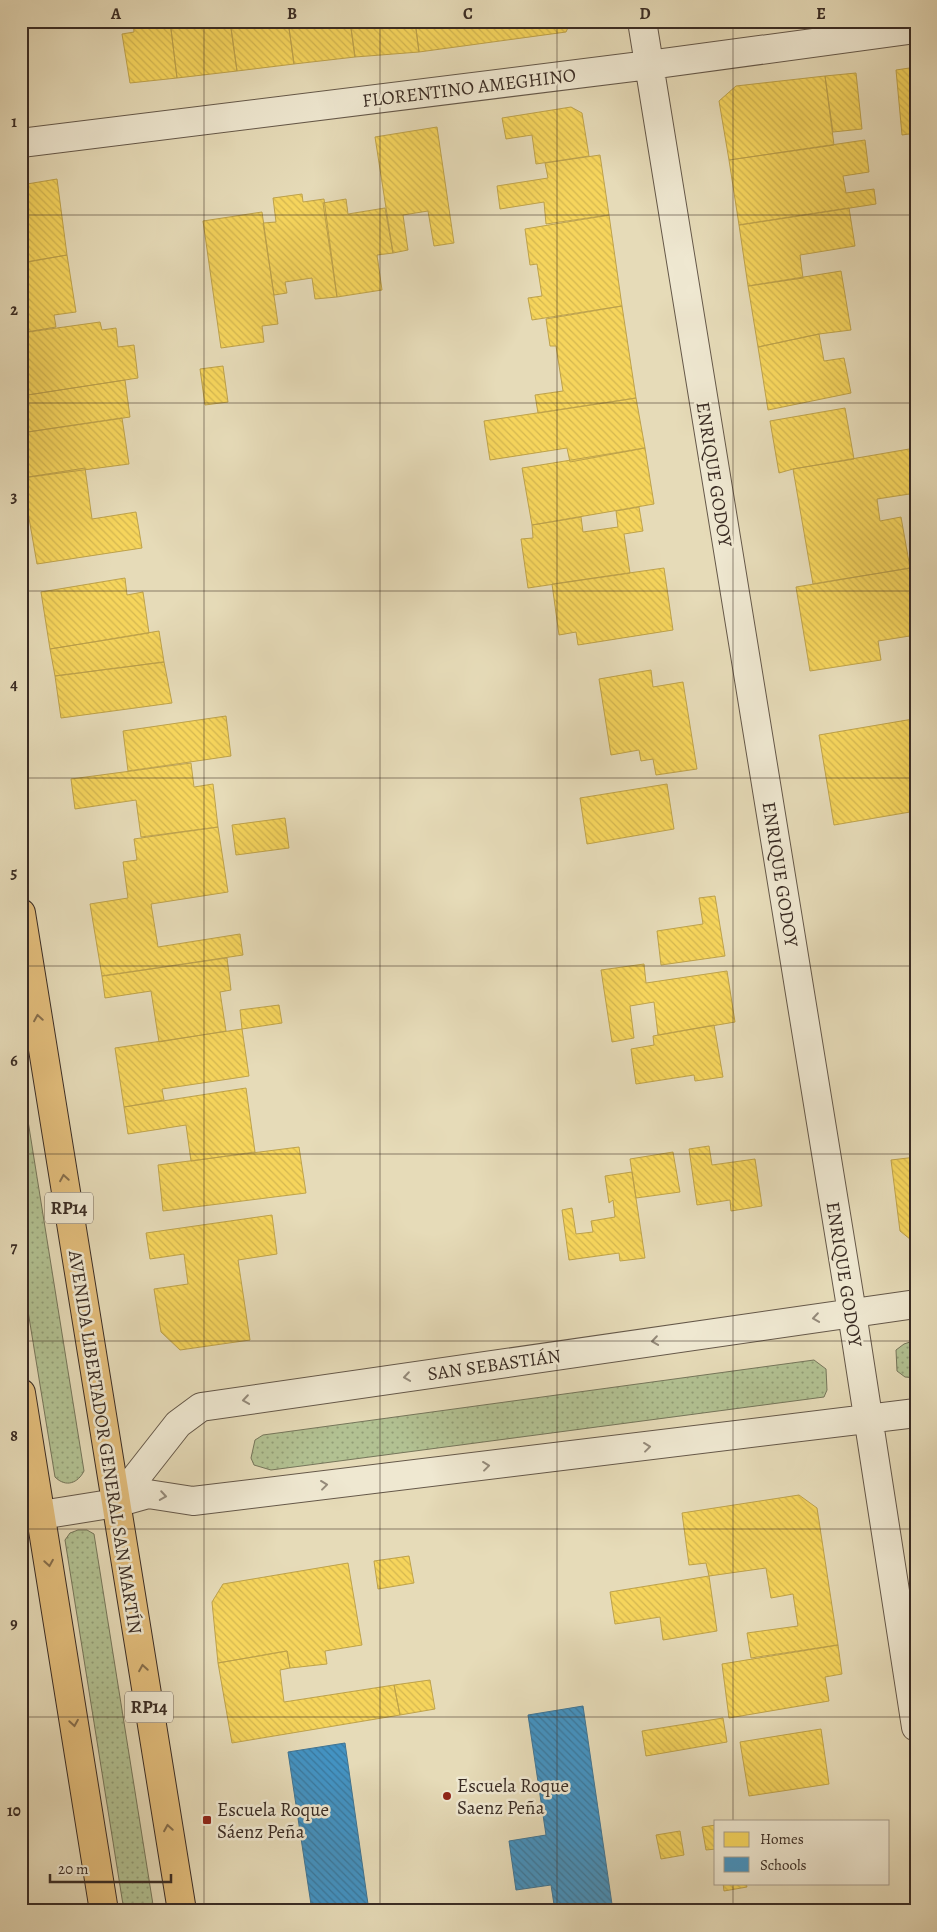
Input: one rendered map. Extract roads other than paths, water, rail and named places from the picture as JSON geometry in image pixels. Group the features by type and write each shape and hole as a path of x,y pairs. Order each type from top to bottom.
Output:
{"main road":[{"name":"AVENIDA LIBERTADOR GENERAL SAN MARTÍN","path":"21,913 182,1911"},
{"path":"21,1393 104,1911"}],"street":[{"name":"ENRIQUE GODOY","path":"642,21 852,1313 916,1727"},
{"name":"FLORENTINO AMEGHINO","path":"21,143 649,65 916,29"},
{"name":"SAN SEBASTIÁN","path":"116,1503 178,1424 201,1407 916,1304"},
{"path":"41,1515 116,1503 148,1494 193,1501 916,1413"}],"place":[{"name":"Escuela Roque Saenz Peña","path":"447,1796"},
{"name":"Escuela Roque Sáenz Peña","path":"207,1820"}]}
